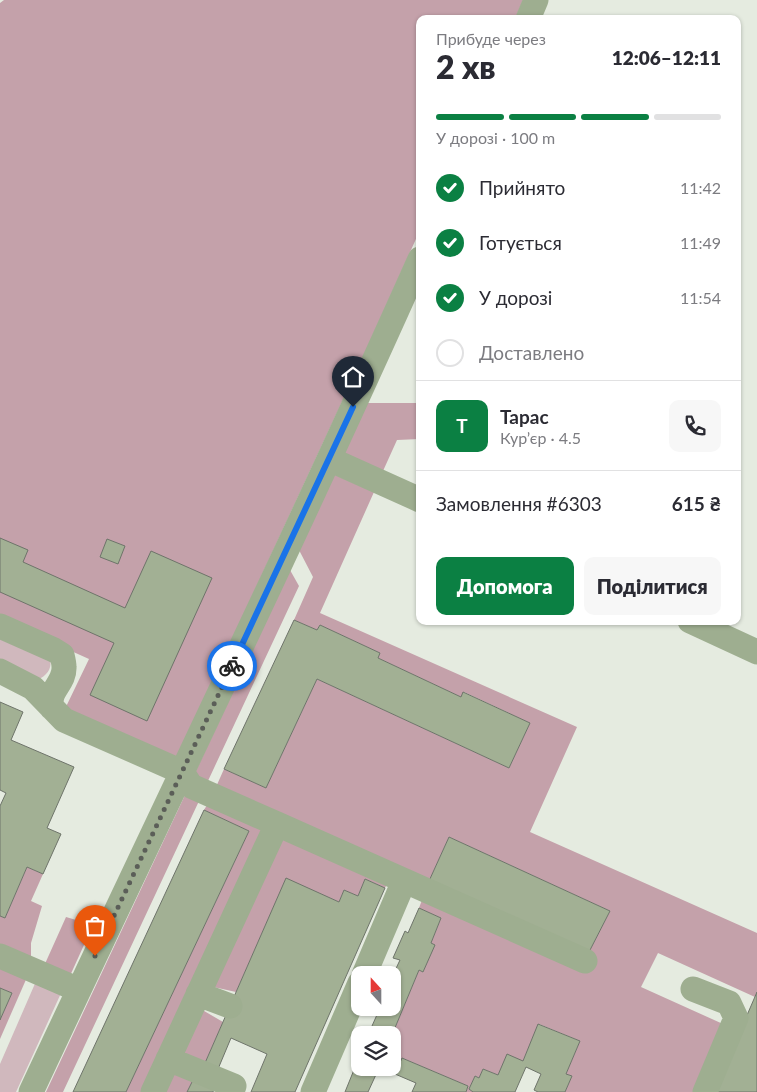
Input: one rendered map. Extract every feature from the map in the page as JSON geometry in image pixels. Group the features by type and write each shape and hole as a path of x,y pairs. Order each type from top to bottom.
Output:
{"street":[{"path":"530,15 536,0"},
{"path":"31,1092 416,268"},
{"path":"328,459 416,498"},
{"path":"699,625 757,652"},
{"path":"0,626 62,655 65,668 61,680 50,697 52,708"},
{"path":"0,671 33,688 64,720 182,772 191,786 585,961"},
{"path":"153,1092 277,824"},
{"path":"368,966 404,881"},
{"path":"0,956 79,990"},
{"path":"693,989 729,1003 736,1018 705,1092"},
{"path":"198,994 230,1006"},
{"path":"313,1092 351,1004"},
{"path":"168,1059 234,1086"}],"shaded area":[{"path":"4,0 523,0 517,15 416,15 416,239 177,758 63,713 89,659 0,619 0,3"},
{"path":"366,403 416,403 416,439 397,440 383,471 342,452"},
{"path":"333,474 374,492 320,613 577,727 530,832 757,933 757,992 755,997 658,953 641,987 723,1024 693,1092 565,1092 572,1076 566,1074 580,1041 539,1024 523,1061 498,1075 483,1069 479,1078 475,1076 469,1089 473,1092 466,1092 468,1086 402,1058 401,1060 401,1026 396,1026 419,970 423,972 434,945 431,943 441,918 419,908 422,900 589,952 610,911 449,837 429,881 216,787 224,769 266,788 317,679 509,768 530,723 464,692 461,697 378,658 380,653 320,625 317,630 294,620 313,577 299,550"},
{"path":"290,570 299,586 207,783 193,777"},
{"path":"0,634 49,656 50,669 48,672 34,681 0,664"},
{"path":"185,795 199,801 63,1092 46,1092"},
{"path":"207,805 266,831 145,1092 126,1092 249,831 204,810"},
{"path":"278,836 387,884 385,888 365,879 358,896 344,890 339,902 286,879 236,992 209,986"},
{"path":"27,867 43,874 31,901 42,906 31,943 31,960 0,948 0,916 5,918"},
{"path":"66,917 93,925 69,978 44,966"},
{"path":"0,963 28,975 0,1039 0,1020 12,993 0,988"},
{"path":"37,979 62,991 16,1092 0,1092 0,1064"},
{"path":"199,1008 223,1022 205,1063 179,1052"},
{"path":"170,1071 193,1080 187,1092 160,1092"}],"building":[{"path":"0,538 28,550 23,562 125,608 151,551 212,578 147,721 90,695 114,643 0,592"},
{"path":"107,539 125,546 118,564 100,557"},
{"path":"294,620 317,630 320,625 380,653 378,658 461,697 463,692 530,723 509,768 317,679 266,788 224,769"},
{"path":"0,702 23,712 11,740 74,767 47,828 61,834 43,874 27,867 5,918 0,916 0,806 6,793 0,790"},
{"path":"204,810 249,831 126,1092 73,1092"},
{"path":"449,837 610,911 589,952 429,881"},
{"path":"286,878 339,902 344,890 358,896 365,879 385,888 295,1092 251,1092 267,1054 231,1038 218,1069 205,1063"},
{"path":"419,908 441,918 431,943 435,945 423,972 419,970 401,1013 401,966 397,966 400,960 393,958 405,931 408,933"},
{"path":"0,988 12,993 0,1020"},
{"path":"757,992 757,1092 714,1092"},
{"path":"376,1016 400,1016 396,1026 372,1026"},
{"path":"538,1024 580,1041 566,1074 572,1076 565,1092 538,1092 534,1090 541,1074 526,1067 515,1092 473,1092 469,1089 475,1076 479,1078 483,1069 498,1075 507,1054 523,1061"},
{"path":"402,1058 468,1086 466,1092 412,1092 416,1083 400,1076"},
{"path":"351,1076 375,1076 368,1092 345,1092"},
{"path":"193,1080 214,1089 213,1092 187,1092"}],"way so far":[{"path":"95,956 232,666"}],"route":[{"path":"232,666 353,407"}]}
